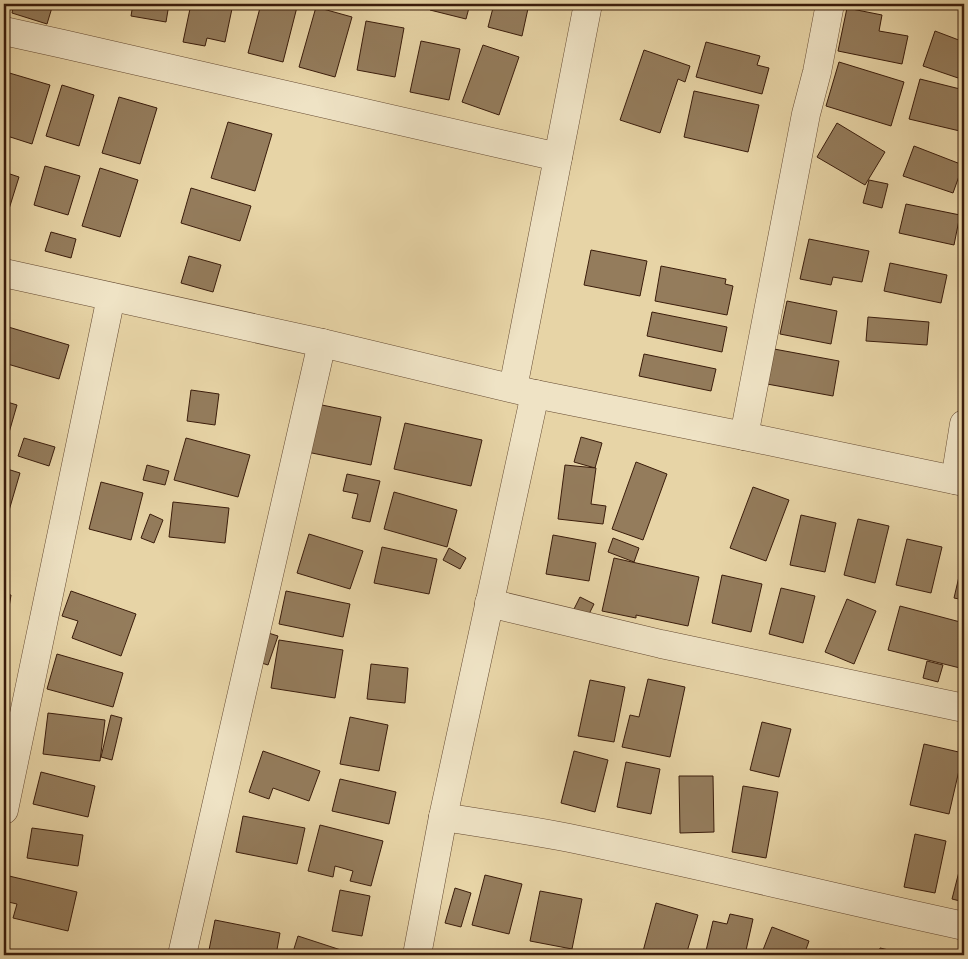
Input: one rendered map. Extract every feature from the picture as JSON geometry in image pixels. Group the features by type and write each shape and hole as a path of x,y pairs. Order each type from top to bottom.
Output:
{"street":[{"path":"417,955 443,817 489,603 524,391 558,157 588,4"},
{"path":"744,436 806,114 817,72 830,4"},
{"path":"4,31 558,157"},
{"path":"4,273 322,343 524,391 959,481 964,424"},
{"path":"4,810 110,297"},
{"path":"182,955 322,343"},
{"path":"489,603 661,644 964,708"},
{"path":"443,817 558,836 964,926"}],"building":[{"path":"14,4 53,4 47,24 12,13"},
{"path":"133,4 169,4 166,22 131,16"},
{"path":"191,4 233,4 225,42 207,38 205,46 183,42"},
{"path":"261,4 284,4 297,7 283,62 248,53"},
{"path":"390,4 411,4 410,9"},
{"path":"431,4 470,4 466,19 430,10"},
{"path":"494,4 529,4 522,36 488,27"},
{"path":"316,7 352,17 335,77 299,67"},
{"path":"847,8 882,15 879,31 908,36 902,64 838,51"},
{"path":"366,21 404,28 395,77 357,70"},
{"path":"935,31 964,42 964,80 923,66"},
{"path":"421,41 460,49 449,100 410,92"},
{"path":"706,42 760,56 757,65 769,68 762,94 696,77"},
{"path":"483,45 519,57 499,115 462,102"},
{"path":"644,50 690,66 685,82 678,79 660,133 620,120"},
{"path":"839,62 904,82 891,126 826,106"},
{"path":"6,72 50,85 32,144 4,135 4,79"},
{"path":"920,79 964,90 964,132 909,119"},
{"path":"62,85 94,95 79,146 46,136"},
{"path":"694,91 759,105 748,152 684,137"},
{"path":"119,97 157,108 140,164 102,153"},
{"path":"228,122 272,134 255,191 211,178"},
{"path":"837,123 885,152 865,185 817,157"},
{"path":"914,146 963,165 953,193 903,176"},
{"path":"45,166 80,176 68,215 34,205"},
{"path":"100,168 138,180 120,237 82,226"},
{"path":"4,172 19,177 4,225"},
{"path":"869,180 888,184 882,208 863,203"},
{"path":"191,188 251,206 240,241 181,223"},
{"path":"906,204 960,215 954,245 899,233"},
{"path":"51,232 76,239 71,258 45,251"},
{"path":"809,239 869,251 862,282 833,277 831,285 800,279"},
{"path":"591,250 647,261 640,296 584,285"},
{"path":"189,256 221,265 213,292 181,283"},
{"path":"890,263 947,275 941,303 884,291"},
{"path":"661,266 726,279 725,284 733,286 727,315 655,301"},
{"path":"787,301 837,311 831,344 780,334"},
{"path":"652,312 727,327 722,352 647,336"},
{"path":"868,317 929,322 927,345 866,341"},
{"path":"5,326 69,345 59,379 4,363"},
{"path":"774,349 839,361 833,396 767,384"},
{"path":"644,354 716,369 711,391 639,376"},
{"path":"191,390 219,394 215,425 187,421"},
{"path":"4,401 17,405 4,450"},
{"path":"317,404 381,417 371,465 307,452"},
{"path":"405,423 482,440 471,486 394,469"},
{"path":"581,437 602,443 595,468 574,462"},
{"path":"24,438 55,447 49,466 18,456"},
{"path":"186,438 250,455 238,497 174,480"},
{"path":"636,462 667,474 643,540 612,529"},
{"path":"147,465 169,471 165,485 143,480"},
{"path":"565,465 596,468 591,504 606,506 603,524 558,519"},
{"path":"4,468 20,473 8,514 4,513"},
{"path":"347,474 380,481 370,522 352,518 358,494 343,491"},
{"path":"101,482 143,493 131,540 89,529"},
{"path":"753,487 789,500 766,561 730,548"},
{"path":"394,492 457,510 447,547 384,529"},
{"path":"173,502 229,508 225,543 169,537"},
{"path":"150,514 163,520 154,543 141,538"},
{"path":"801,515 836,523 825,572 790,565"},
{"path":"858,519 889,526 875,583 844,575"},
{"path":"309,534 363,551 350,589 297,573"},
{"path":"553,535 596,543 589,581 546,574"},
{"path":"613,538 639,548 634,562 608,552"},
{"path":"907,539 942,547 931,593 896,585"},
{"path":"382,547 437,559 429,594 374,583"},
{"path":"449,548 466,558 460,569 443,560"},
{"path":"964,555 964,600 954,598"},
{"path":"614,558 699,577 688,626 636,615 636,618 602,611"},
{"path":"722,575 762,584 751,632 712,623"},
{"path":"781,588 815,596 803,643 769,634"},
{"path":"71,591 136,614 121,656 72,638 78,621 62,616"},
{"path":"286,591 350,604 343,637 279,624"},
{"path":"4,594 11,595 6,626 4,626"},
{"path":"580,597 594,604 585,622 571,615"},
{"path":"847,599 876,611 854,664 825,652"},
{"path":"900,606 964,623 964,669 888,650"},
{"path":"262,631 278,636 268,665 252,660"},
{"path":"279,640 343,650 335,698 271,688"},
{"path":"57,654 123,673 113,707 47,689"},
{"path":"927,661 943,665 938,682 923,678"},
{"path":"371,664 408,668 405,703 367,699"},
{"path":"648,679 685,687 670,757 622,747 630,715 639,717"},
{"path":"590,680 625,687 614,742 578,736"},
{"path":"48,713 105,720 100,761 43,754"},
{"path":"111,715 122,718 112,760 101,757"},
{"path":"350,717 388,725 379,771 340,764"},
{"path":"762,722 791,729 779,777 750,770"},
{"path":"924,744 963,753 949,814 910,805"},
{"path":"263,751 320,771 309,801 273,788 269,799 249,792"},
{"path":"574,751 608,760 595,812 561,803"},
{"path":"626,762 660,769 651,814 617,807"},
{"path":"41,772 95,786 88,817 33,804"},
{"path":"679,776 713,776 714,832 680,833"},
{"path":"340,779 396,792 389,824 332,811"},
{"path":"743,786 778,792 766,858 732,852"},
{"path":"243,816 305,828 297,864 236,852"},
{"path":"320,825 383,841 371,886 350,881 353,871 335,866 333,877 308,871"},
{"path":"32,828 83,835 78,866 27,858"},
{"path":"915,834 946,841 935,893 904,887"},
{"path":"964,852 964,902 952,899"},
{"path":"485,875 522,884 509,934 472,925"},
{"path":"9,876 77,892 68,931 13,918 17,904 4,901"},
{"path":"455,888 471,893 461,927 445,923"},
{"path":"340,890 370,896 362,936 332,931"},
{"path":"540,891 582,899 572,949 530,941"},
{"path":"656,903 698,915 686,955 642,955"},
{"path":"730,914 753,919 745,955 705,955 713,921 727,924"},
{"path":"215,920 280,933 276,955 208,955"},
{"path":"772,927 809,941 804,955 761,955"},
{"path":"298,936 344,951 343,955 292,955"},
{"path":"880,948 911,955 878,955"}]}
